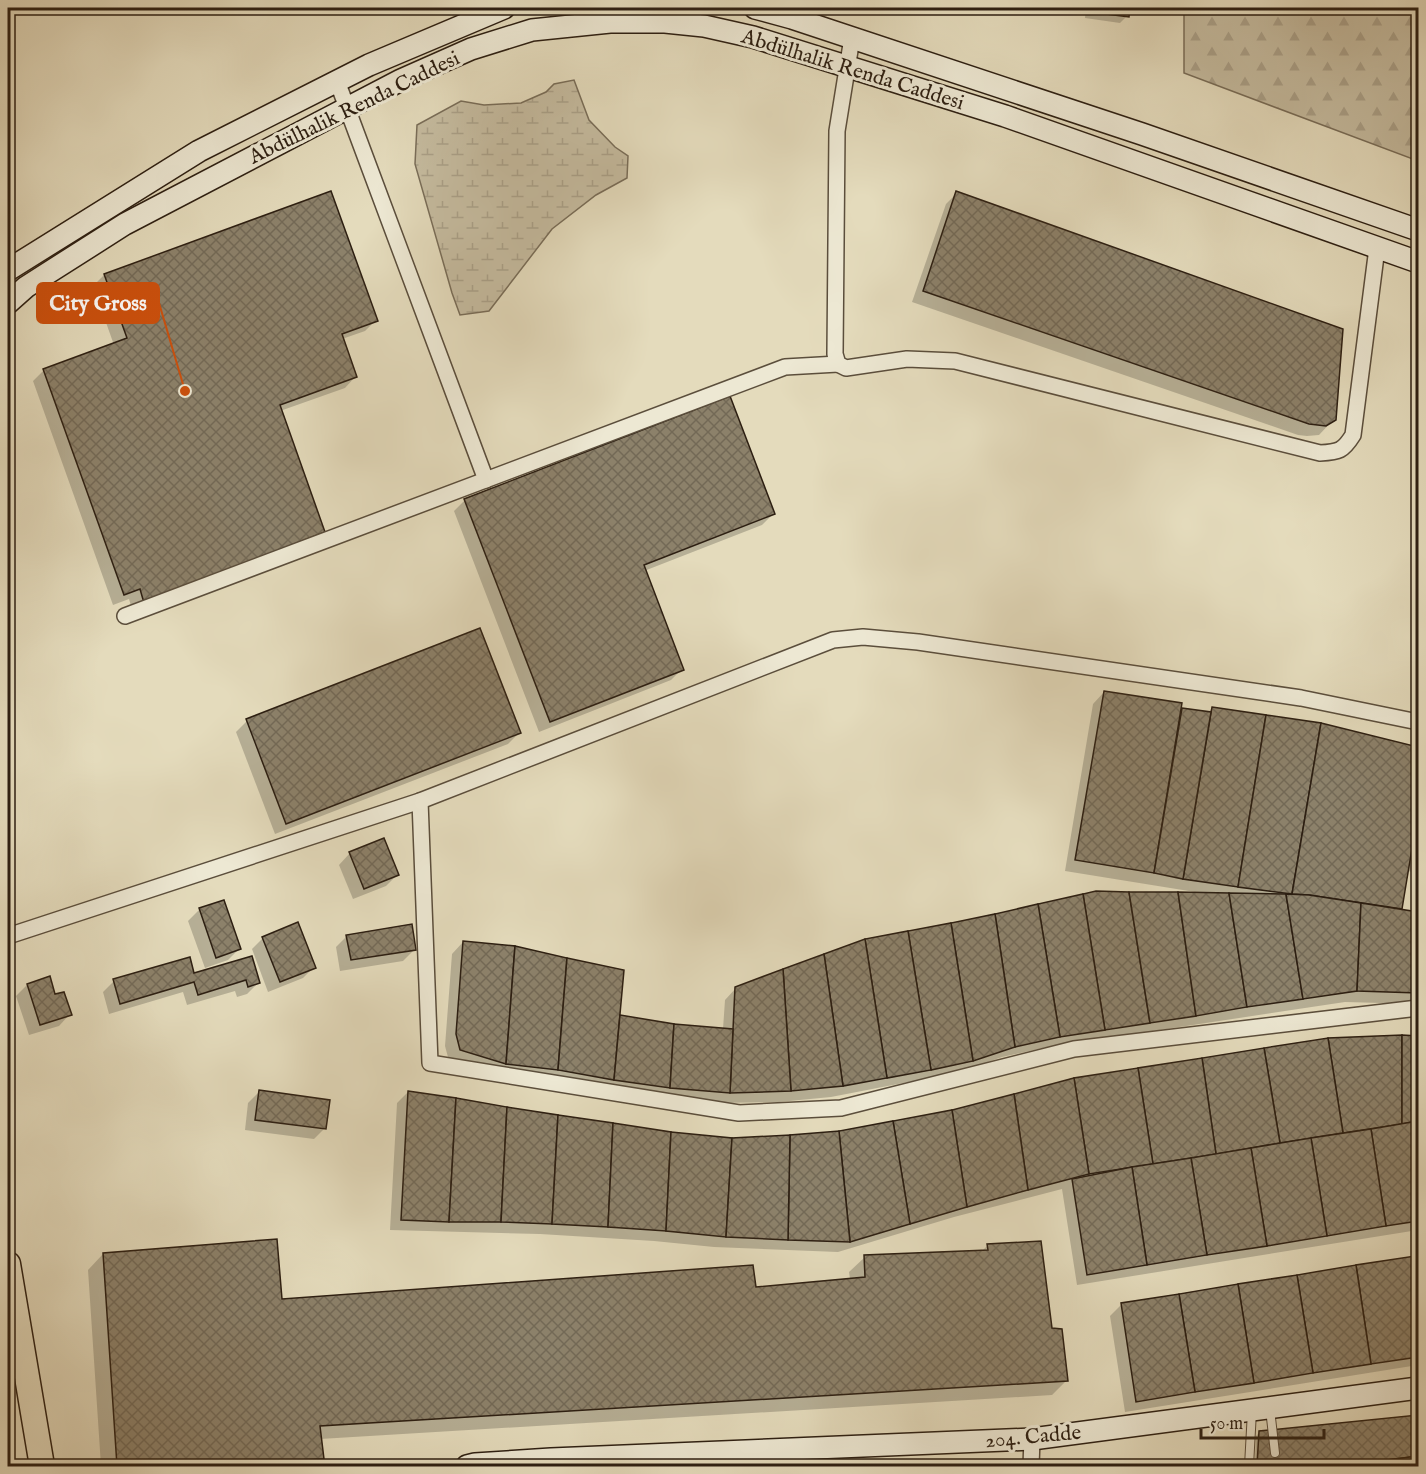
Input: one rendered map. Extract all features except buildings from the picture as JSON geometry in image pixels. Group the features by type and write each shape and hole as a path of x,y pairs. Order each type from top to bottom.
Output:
{"main road":[{"name":"Abdülhalik Renda Caddesi","path":"8,270 199,151 369,65 504,8"},
{"name":"Abdülhalik Renda Caddesi","path":"755,8 1142,134 1419,230"},
{"name":"Abdülhalik Renda Caddesi","path":"8,303 26,287 125,224 401,80 471,49 532,30 610,22 665,22 704,26 753,37 1005,116 1419,262"},
{"path":"8,1264 42,1467"},
{"name":"204. Cadde","path":"466,1467 475,1464 551,1463 1032,1439 1419,1389"}],"street":[{"path":"838,364 835,354 834,329 837,131 852,38"},
{"path":"337,81 486,480"},
{"path":"125,616 785,367 838,364 846,368 907,359 955,361 1320,453 1336,452 1346,447 1353,435 1377,248"},
{"path":"8,936 420,801 833,640 853,638 918,642 1301,698 1419,722"},
{"path":"420,801 430,1063 739,1113 841,1108 1074,1049 1419,1008"},
{"path":"1031,1467 1032,1439"}],"lane":[{"path":"1261,1409 1275,1453"},
{"path":"1249,1467 1261,1409"}],"green space":[{"path":"1184,8 1418,8 1418,161 1184,73"},
{"path":"574,80 589,120 615,147 628,156 627,178 596,195 552,229 489,311 460,315 415,164 417,125 461,101 484,105 521,103 546,92 554,84"}],"place":[{"name":"City Gross","path":"185,391"}]}
